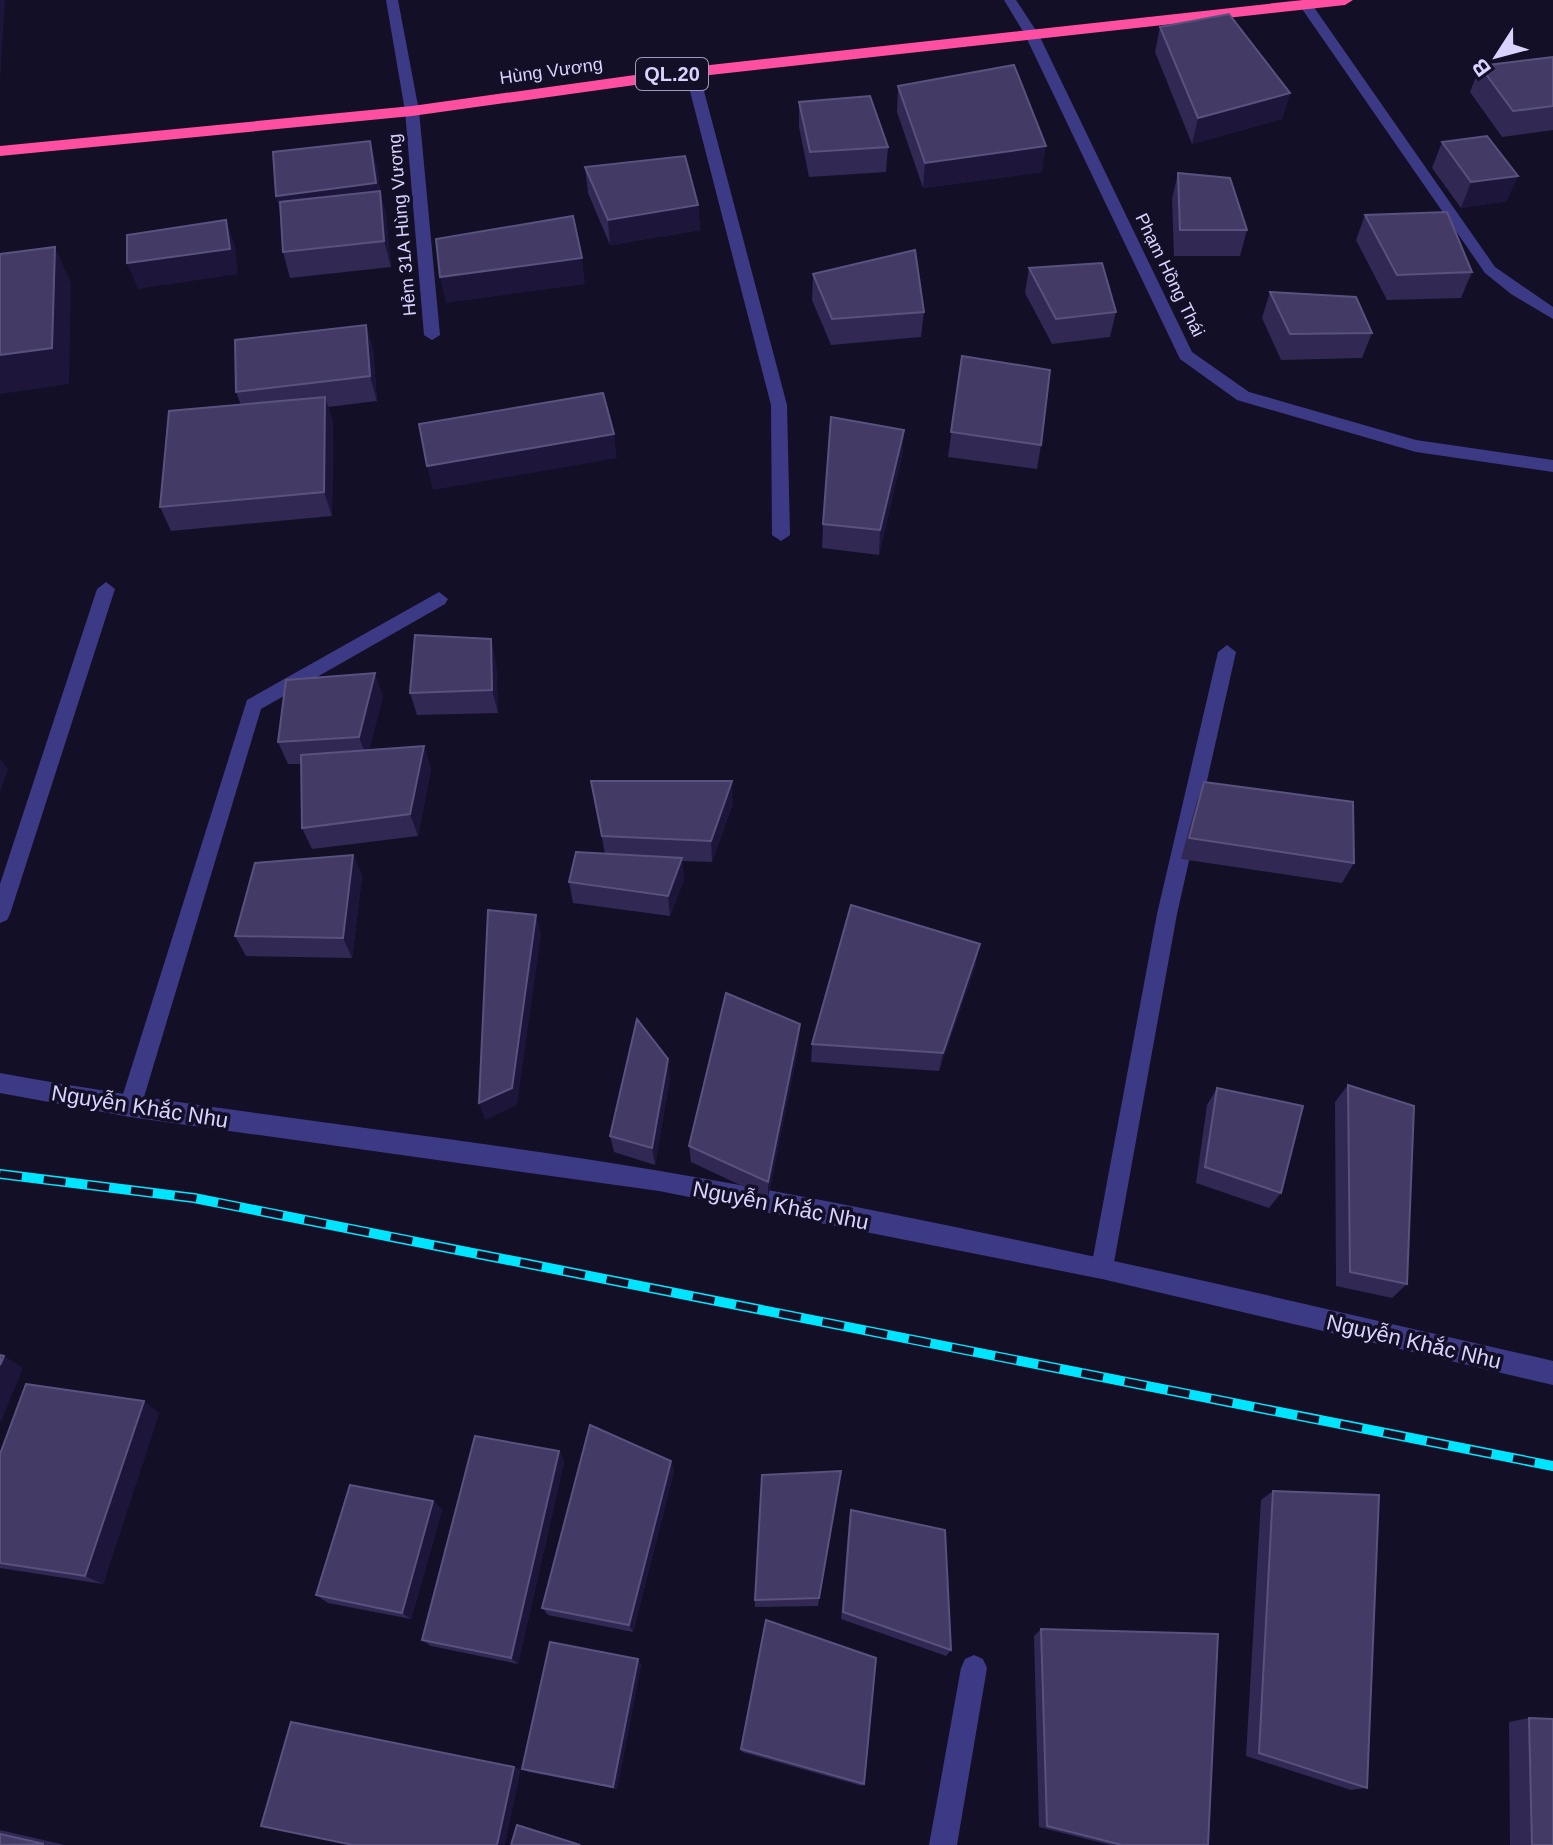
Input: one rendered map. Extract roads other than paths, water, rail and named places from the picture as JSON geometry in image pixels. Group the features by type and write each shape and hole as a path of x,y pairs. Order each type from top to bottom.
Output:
{"highway":[{"name":"Hùng Vương","path":"0,151 412,111 692,72 1345,0"}],"street":[{"name":"Hẻm 31A Hùng Vương","path":"392,0 412,111 432,335"},
{"name":"Phạm Hồng Thái","path":"1010,0 1032,35 1186,355 1243,396 1416,446 1553,466"},
{"path":"1306,6 1490,270 1553,314"},
{"path":"692,72 779,405 781,535"},
{"path":"0,914 106,589"},
{"path":"130,1107 253,705 439,599"},
{"path":"1102,1268 1167,914 1227,652"},
{"name":"Nguyễn Khắc Nhu","path":"0,1083 130,1107 659,1181 1102,1268 1553,1373"},
{"path":"943,1845 974,1668"}],"railway":[{"path":"0,1174 194,1198 1553,1466"}]}
